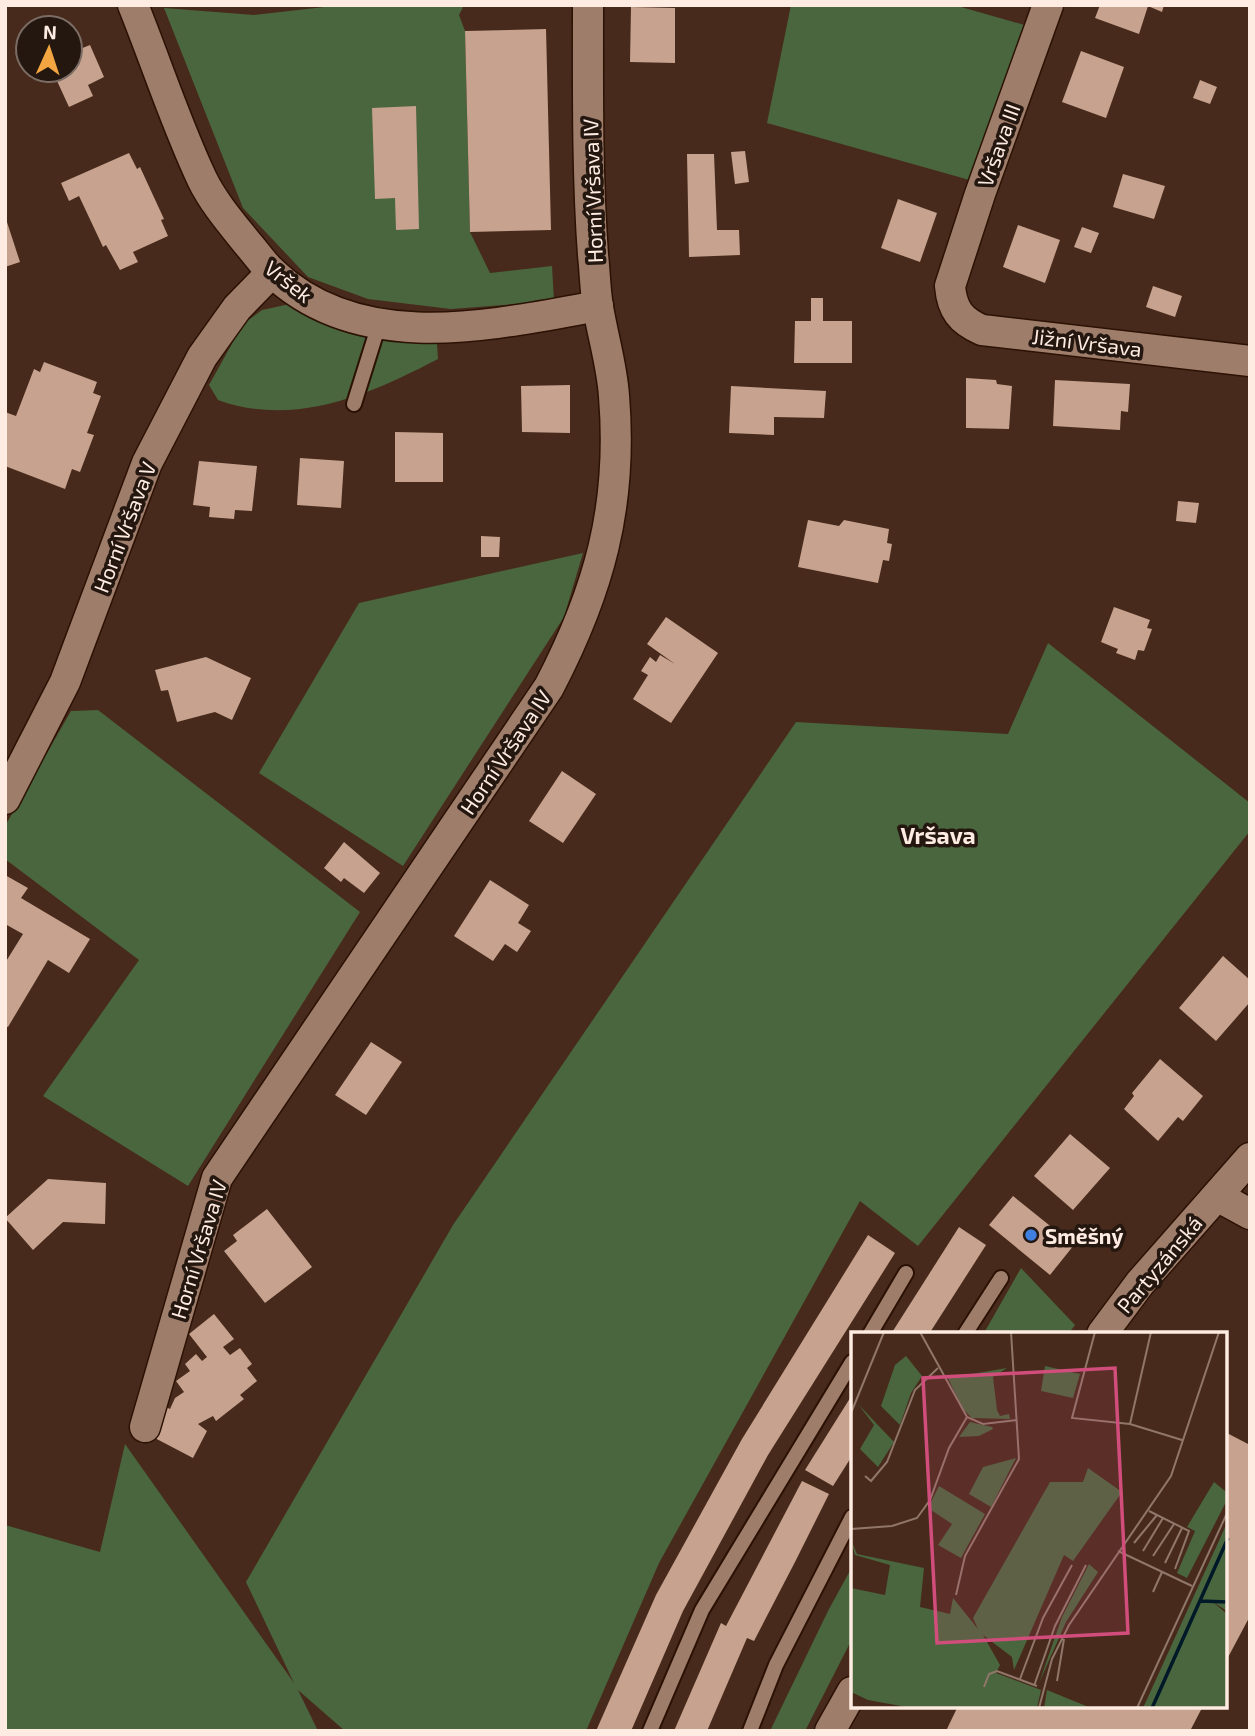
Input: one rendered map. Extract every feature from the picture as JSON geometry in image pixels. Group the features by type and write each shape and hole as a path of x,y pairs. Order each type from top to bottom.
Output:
{"street":[{"name":"Vršek","path":"133,5 203,180 233,226 272,272 302,296 334,312 379,324 428,328 523,320 598,306"},
{"name":"Horní Vršava IV","path":"145,1427 217,1178 549,687 575,637 602,560 610,520 615,462 614,396 598,306 589,203 587,5"},
{"name":"Vršava III","path":"950,286 1048,5"},
{"name":"Horní Vršava V","path":"5,799 65,681 147,463 202,357 237,308 272,272"},
{"name":"Jižní Vršava","path":"950,286 951,300 958,312 967,323 982,330 1250,361"},
{"name":"Partyzánská","path":"1103,1332 1140,1283 1250,1158"},
{"path":"1217,1196 1250,1214"}],"lane":[{"path":"354,404 379,324"},
{"path":"871,1332 906,1273"},
{"path":"966,1332 1001,1278"},
{"path":"650,1731 702,1610 851,1364"},
{"path":"750,1731 776,1665 851,1519"}],"green space":[{"path":"342,5 464,5 459,15 465,31 470,232 490,273 552,266 554,301 451,309 368,299 308,277 243,208 164,8 254,15"},
{"path":"791,5 954,5 1028,26 973,181 767,123"},
{"path":"290,304 360,334 437,343 438,359 359,395 303,409 247,408 218,400 209,385 243,324 262,310"},
{"path":"583,553 564,617 403,866 259,773 359,603"},
{"path":"1048,643 1250,803 1250,831 918,1246 860,1201 659,1563 586,1731 345,1731 298,1690 318,1731 5,1731 5,1525 100,1552 125,1444 294,1683 246,1582 453,1225 796,722 1008,734"},
{"path":"98,710 360,912 188,1186 43,1096 139,960 5,859 5,826 71,711"},
{"path":"1021,1268 1075,1325 1070,1332 985,1332"},
{"path":"851,1569 851,1641 805,1731 770,1731"}],"building":[{"path":"1100,5 1164,5 1162,12 1148,6 1139,34 1095,18"},
{"path":"631,7 675,8 675,63 630,62"},
{"path":"546,29 551,230 470,232 465,31"},
{"path":"90,45 104,77 88,85 93,96 69,107 58,84 84,84 84,47"},
{"path":"1081,51 1124,67 1106,118 1062,102"},
{"path":"1200,80 1217,87 1210,104 1193,98"},
{"path":"416,106 419,229 396,230 395,198 375,199 372,108"},
{"path":"745,151 749,182 735,184 731,152"},
{"path":"129,153 137,169 140,167 164,219 161,220 168,236 133,252 138,262 120,270 106,245 103,247 79,196 69,201 61,183"},
{"path":"687,154 714,154 717,230 739,230 740,255 689,257"},
{"path":"1123,174 1165,186 1154,219 1113,207"},
{"path":"898,199 937,213 920,262 881,248"},
{"path":"5,216 20,262 5,267"},
{"path":"1018,225 1060,240 1045,283 1003,267"},
{"path":"1082,227 1099,233 1091,253 1074,247"},
{"path":"1153,286 1182,296 1175,317 1146,307"},
{"path":"811,298 823,298 823,321 852,321 852,363 794,363 795,321 811,321"},
{"path":"44,362 97,382 93,393 101,396 87,433 94,435 80,472 72,469 65,489 5,466 5,412 16,416 34,369 40,372"},
{"path":"966,378 996,380 997,384 1012,386 1009,429 966,428"},
{"path":"1055,380 1130,384 1128,412 1121,411 1120,430 1053,426"},
{"path":"570,385 570,433 522,432 521,386"},
{"path":"731,386 826,391 824,418 774,417 774,435 729,433"},
{"path":"395,432 443,433 443,482 395,482"},
{"path":"300,458 344,461 341,508 297,505"},
{"path":"199,461 257,466 252,511 235,510 234,519 209,517 210,507 193,505"},
{"path":"1178,501 1199,503 1196,523 1176,521"},
{"path":"808,520 839,526 844,520 889,529 887,543 892,544 889,561 883,560 878,583 798,567"},
{"path":"481,536 500,537 499,557 481,557"},
{"path":"1114,607 1150,620 1147,628 1152,629 1144,651 1138,650 1135,660 1116,653 1118,649 1101,642"},
{"path":"666,617 718,653 671,723 633,699 648,675 641,671 650,657 656,662 660,655 675,664 647,644"},
{"path":"206,657 251,678 232,720 215,712 177,722 168,690 161,691 155,670"},
{"path":"562,771 596,794 563,843 529,821"},
{"path":"344,842 380,873 364,893 344,878 341,882 324,868"},
{"path":"5,875 28,888 21,898 90,939 69,973 48,960 8,1027 5,1026 5,963 23,934 5,924"},
{"path":"490,880 529,905 518,923 531,931 517,952 505,944 493,961 454,936"},
{"path":"1223,956 1250,980 1250,1002 1216,1041 1179,1008"},
{"path":"371,1042 402,1062 366,1115 335,1095"},
{"path":"1160,1059 1203,1096 1183,1121 1178,1117 1158,1141 1124,1109 1134,1096 1132,1093"},
{"path":"1070,1134 1110,1168 1073,1210 1034,1176"},
{"path":"48,1179 106,1183 105,1224 63,1222 33,1250 5,1218"},
{"name":"Směšný","path":"1013,1196 1074,1245 1050,1275 989,1225"},
{"path":"267,1209 312,1267 265,1303 224,1251 237,1241 233,1235"},
{"path":"959,1227 986,1245 930,1332 892,1332"},
{"path":"868,1235 895,1253 768,1455 683,1611 631,1731 596,1731 656,1595 742,1439"},
{"path":"214,1314 234,1339 223,1347 230,1355 240,1348 252,1364 247,1368 257,1381 240,1395 244,1399 216,1421 213,1416 198,1424 207,1431 193,1458 151,1436 166,1407 170,1409 175,1398 184,1392 176,1381 190,1371 185,1364 196,1354 202,1361 207,1357 189,1334"},
{"path":"851,1397 851,1458 833,1486 805,1470"},
{"path":"1227,1433 1250,1445 1250,1616 1227,1659"},
{"path":"802,1481 829,1494 795,1562 754,1641 747,1638 707,1731 674,1731 721,1623 726,1626"},
{"path":"957,1708 1202,1708 1190,1731 946,1731"}],"place":[{"name":"Směšný","path":"1031,1235"}],"district":[{"name":"Vršava","path":"938,835"}]}
